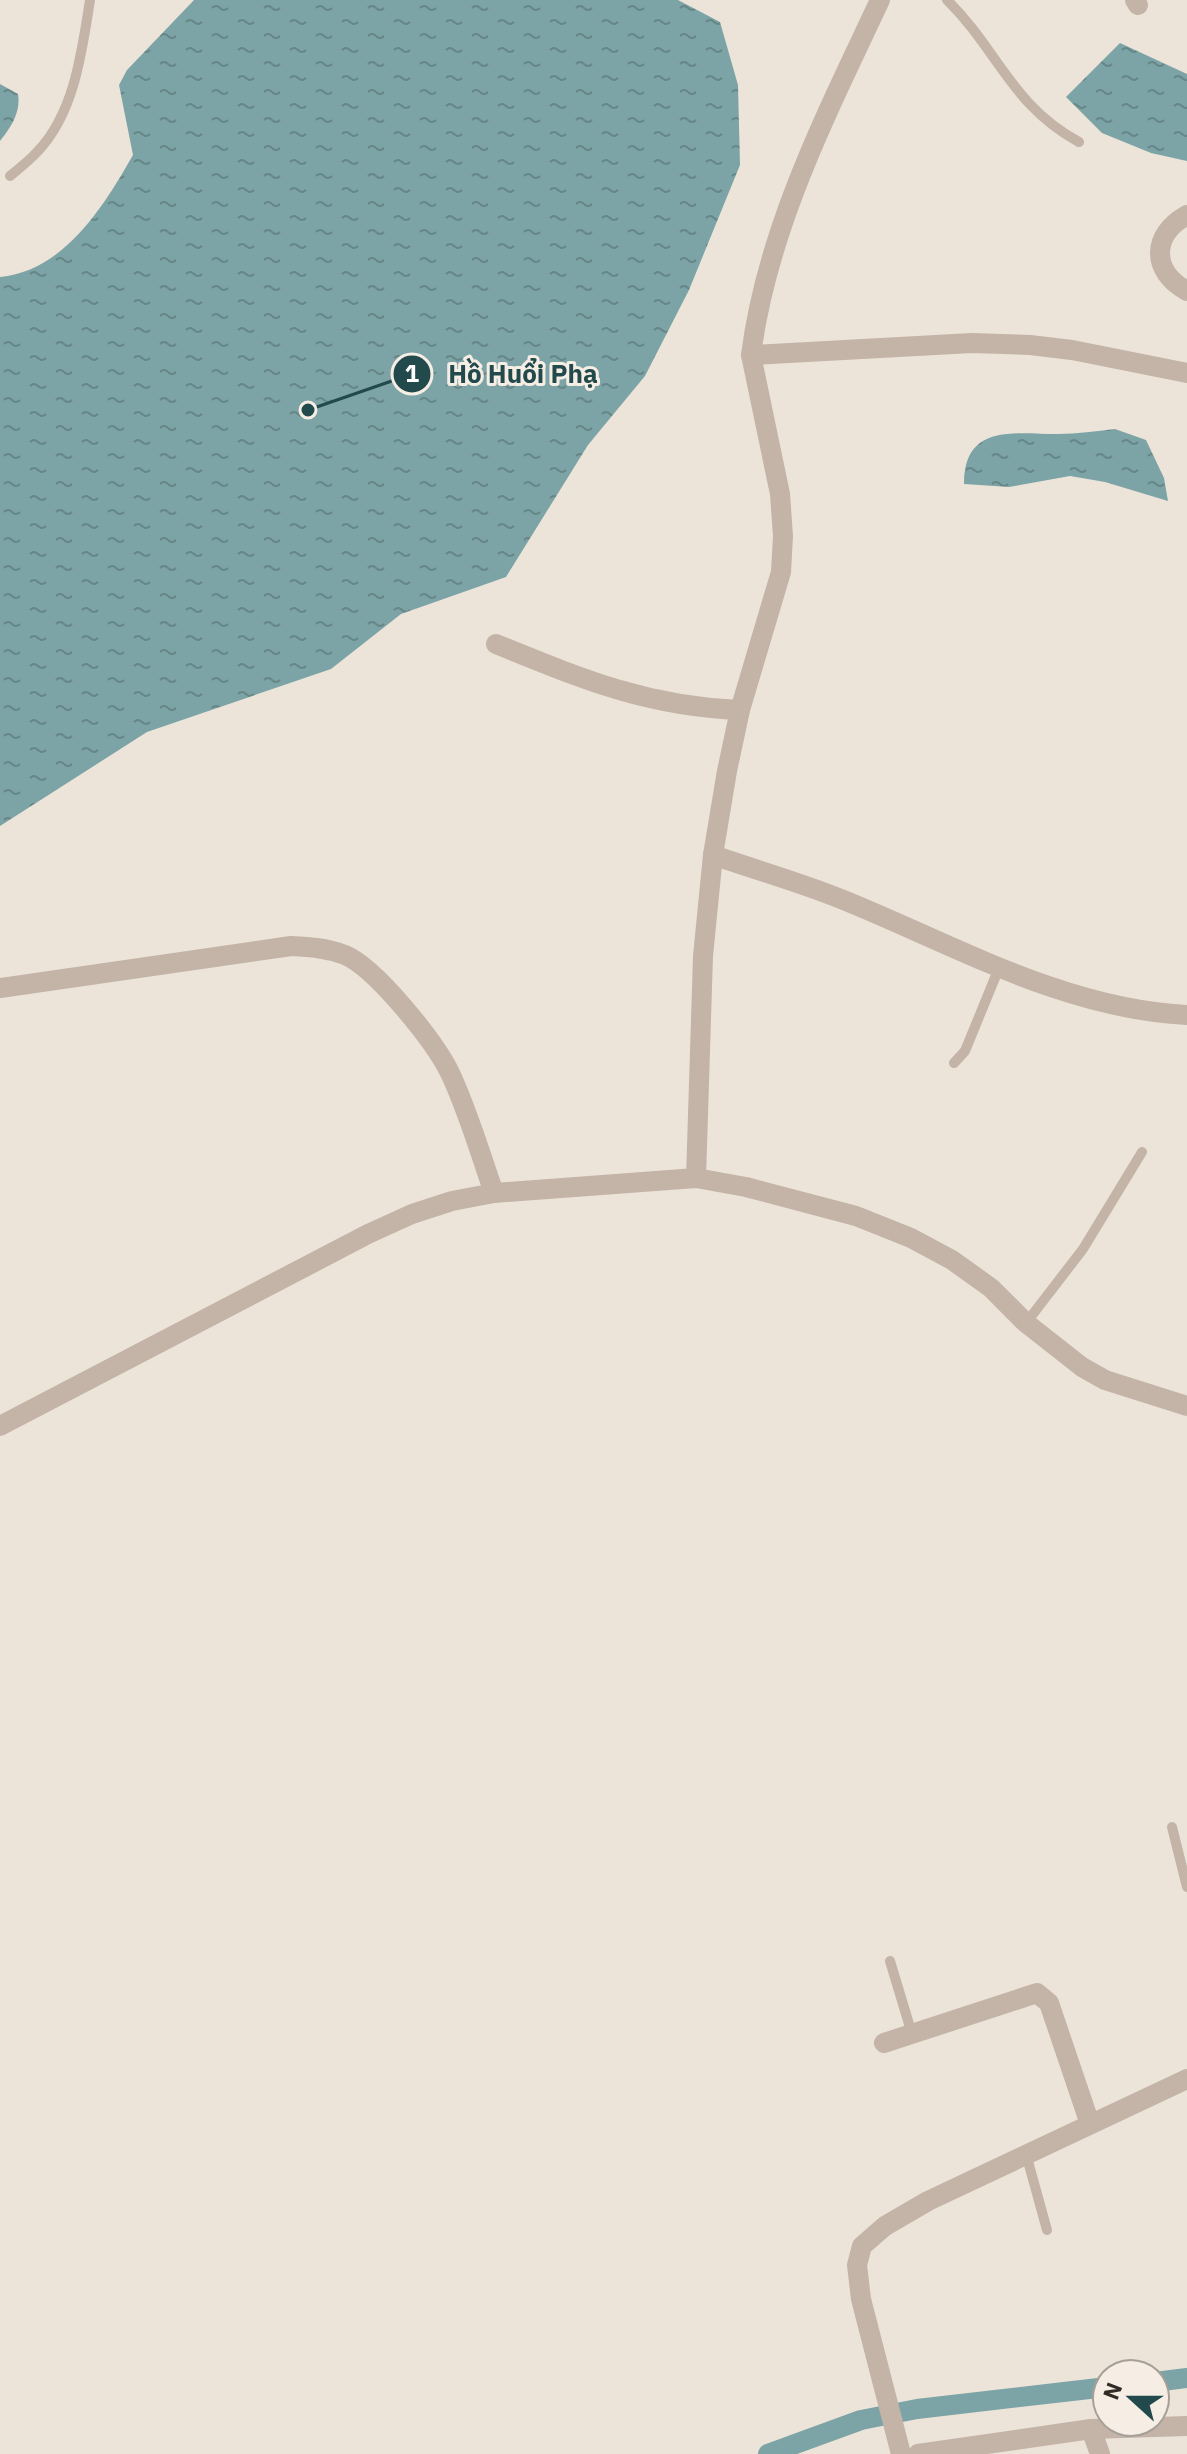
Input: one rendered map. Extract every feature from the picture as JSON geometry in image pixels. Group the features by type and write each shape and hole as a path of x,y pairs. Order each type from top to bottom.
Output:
{"street":[{"path":"696,1178 703,956 713,855 740,710 781,572 783,536 780,494 751,355 761,296 803,169 880,0"},
{"path":"1187,215 1169,231 1160,251 1160,262 1171,280 1187,291"},
{"path":"751,355 972,343 1030,345 1072,350 1187,373"},
{"path":"496,644 587,681 640,698 740,710"},
{"path":"713,855 838,898 999,968 1073,995 1130,1008 1187,1015"},
{"path":"0,988 291,946 316,947 347,956 379,981 412,1018 449,1070 494,1193"},
{"path":"0,1426 368,1234 439,1206 494,1193 696,1178 796,1199 856,1216 911,1238 952,1260 991,1288 1058,1350 1105,1380 1187,1406"},
{"path":"884,2043 1032,1993 1042,1996 1049,2003 1090,2124"},
{"path":"901,2454 861,2299 857,2265 862,2246 885,2226 928,2201 1187,2079"},
{"path":"918,2454 1091,2429"}],"lane":[{"path":"10,176 40,149 58,121 79,63 90,0"},
{"path":"947,0 962,15 1016,92 1056,130 1079,142"},
{"path":"954,1063 965,1051 999,968"},
{"path":"1026,1323 1083,1249 1142,1152"},
{"path":"1172,1827 1187,1887"},
{"path":"890,1961 912,2034"},
{"path":"1026,2154 1047,2230"}],"water":[{"path":"194,0 678,0 720,22 738,85 740,165 689,290 645,376 588,445 506,577 401,614 331,669 147,732 0,826 0,277 44,263 63,249 80,233 109,195 133,155 119,85 127,70"},
{"path":"1120,43 1187,74 1187,161 1151,153 1102,133 1066,97"},
{"path":"0,84 18,94 19,101 14,119 0,141"},
{"path":"1115,429 1146,440 1164,478 1168,501 1105,482 1070,476 1009,487 964,484 966,464 973,450 982,441 995,436 1072,434"}],"waterway":[{"path":"1171,2380 1187,2378"},
{"path":"768,2454 861,2420 917,2409 1091,2389"}],"place":[{"name":"Hồ Huổi Phạ","path":"308,410"}]}
